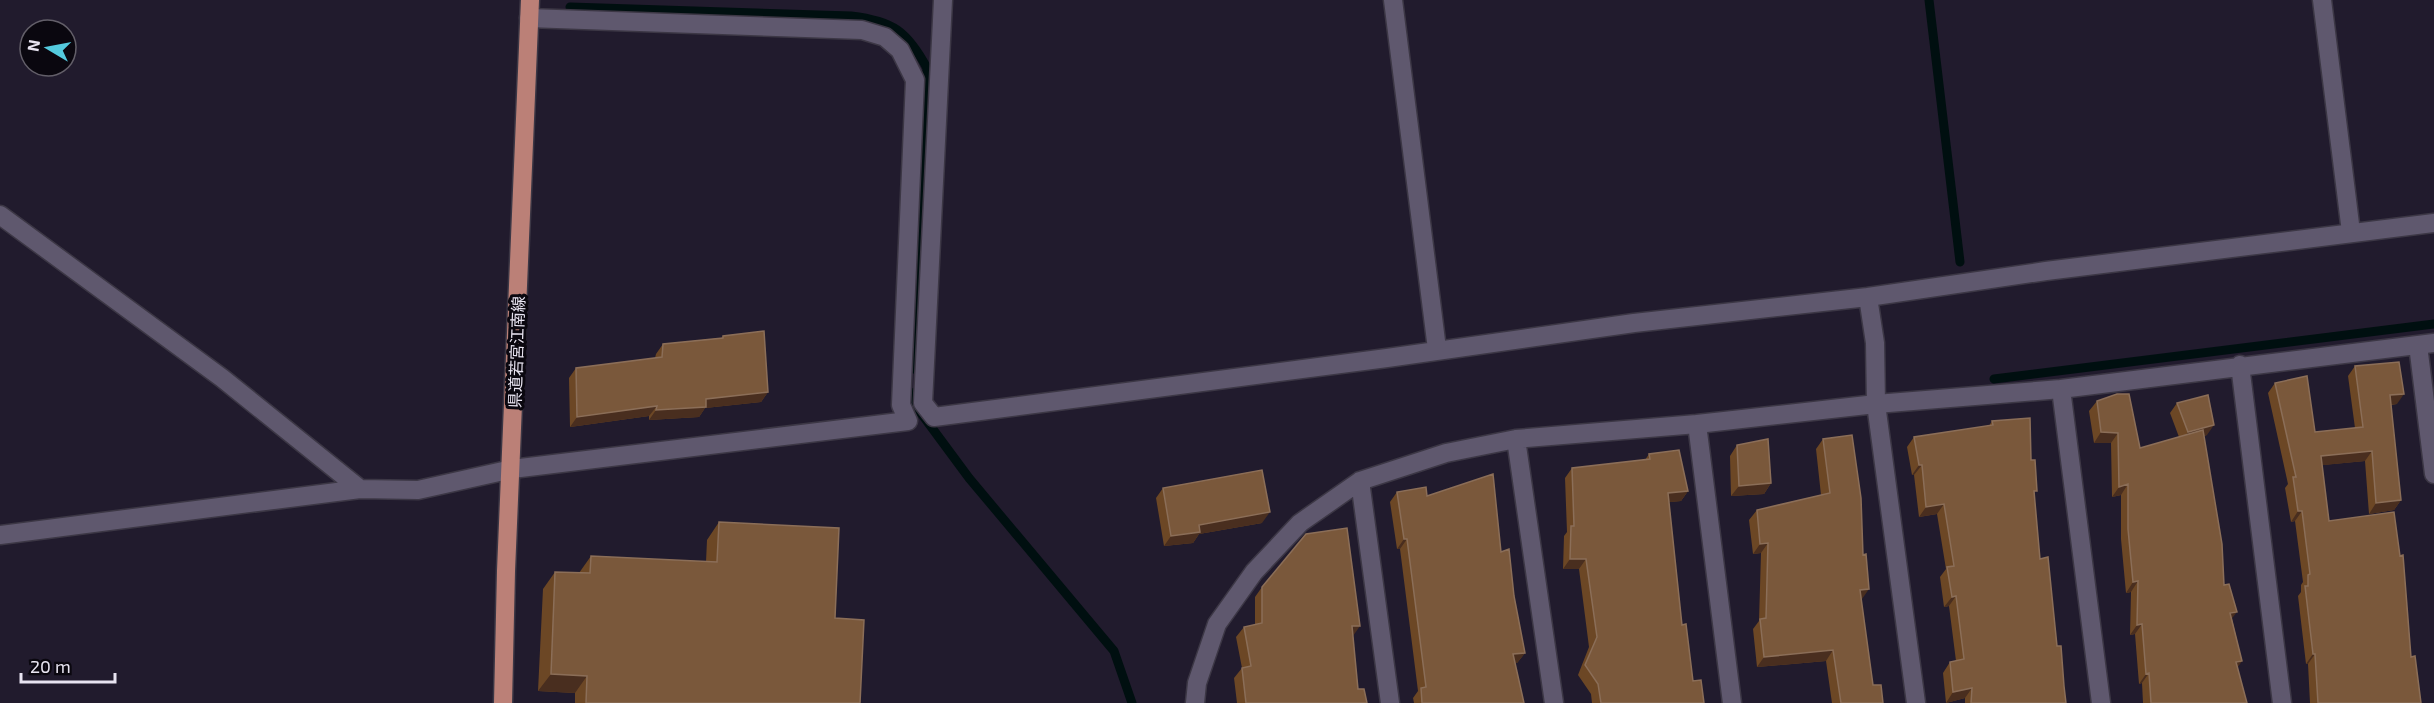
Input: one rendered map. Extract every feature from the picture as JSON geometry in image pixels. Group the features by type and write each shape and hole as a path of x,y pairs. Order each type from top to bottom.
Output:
{"main road":[{"name":"県道若宮江南線","path":"502,703 530,0"}],"street":[{"path":"943,0 923,403 934,417 1634,322 1868,297 2046,271 2434,223"},
{"path":"1393,0 1437,349"},
{"path":"2322,0 2351,232"},
{"path":"0,535 360,489 418,490 512,469 908,421 901,405 915,80 900,51 885,37 862,30 529,18"},
{"path":"0,215 222,378 360,489"},
{"path":"1868,297 1875,343 1876,404 1916,703"},
{"path":"1195,703 1197,683 1217,624 1254,572 1300,523 1360,480 1446,453 1516,439 1698,424 1876,404 2061,389 2240,365 2426,344 2434,474"},
{"path":"2240,365 2282,703"},
{"path":"2061,389 2101,703"},
{"path":"1698,424 1732,703"},
{"path":"1516,439 1554,703"},
{"path":"1360,480 1390,703"}],"building":[{"path":"764,331 768,392 706,399 706,407 656,410 657,406 577,417 576,368 662,357 663,344"},
{"path":"2399,362 2404,394 2390,395 2401,500 2376,503 2372,451 2321,456 2329,521 2394,512 2400,556 2403,555 2411,657 2415,656 2421,703 2318,703 2315,654 2313,654 2305,586 2308,586 2308,575 2310,574 2302,511 2298,511 2293,477 2296,477 2275,383 2307,376 2315,432 2363,427 2355,366"},
{"path":"2117,394 2129,394 2140,448 2203,430 2222,544 2224,585 2229,584 2237,612 2230,613 2242,661 2236,662 2247,703 2151,703 2142,624 2137,625 2138,581 2133,582 2128,529 2128,484 2119,487 2118,433 2101,432 2097,401"},
{"path":"2208,395 2214,425 2188,432 2177,403"},
{"path":"2030,418 2031,460 2035,460 2037,491 2034,491 2040,559 2048,557 2057,646 2061,646 2066,703 1971,703 1972,688 1953,692 1950,662 1964,659 1956,596 1952,597 1947,567 1954,566 1944,504 1926,507 1922,465 1919,465 1914,437 1993,425 1992,421"},
{"path":"1852,435 1861,498 1863,555 1866,554 1869,589 1860,590 1873,685 1881,685 1883,703 1841,703 1833,650 1764,657 1760,619 1766,618 1768,543 1760,544 1757,510 1830,493 1823,439"},
{"path":"1768,439 1771,483 1739,486 1737,445"},
{"path":"1679,450 1688,491 1668,493 1682,625 1686,624 1693,681 1701,680 1704,703 1601,703 1598,684 1585,665 1597,637 1586,559 1570,559 1571,526 1574,526 1572,468 1650,459 1649,454"},
{"path":"1262,470 1270,512 1199,525 1200,532 1171,536 1163,488"},
{"path":"1493,474 1501,552 1509,549 1514,596 1525,653 1513,654 1524,703 1422,703 1421,688 1426,687 1407,539 1404,539 1397,492 1426,487 1427,496"},
{"path":"719,522 839,528 835,618 864,620 860,703 586,703 587,676 551,674 555,572 590,573 591,556 717,562"},
{"path":"1347,528 1360,626 1352,626 1358,689 1364,689 1367,703 1246,703 1242,668 1251,666 1244,627 1262,623 1262,587 1306,534"}],"waterway":[{"path":"1929,0 1960,262"},
{"path":"570,7 851,16 888,25 913,45 927,68 916,370"},
{"path":"1994,379 2434,324"},
{"path":"915,392 915,405 969,478 1114,651 1132,703"}]}
